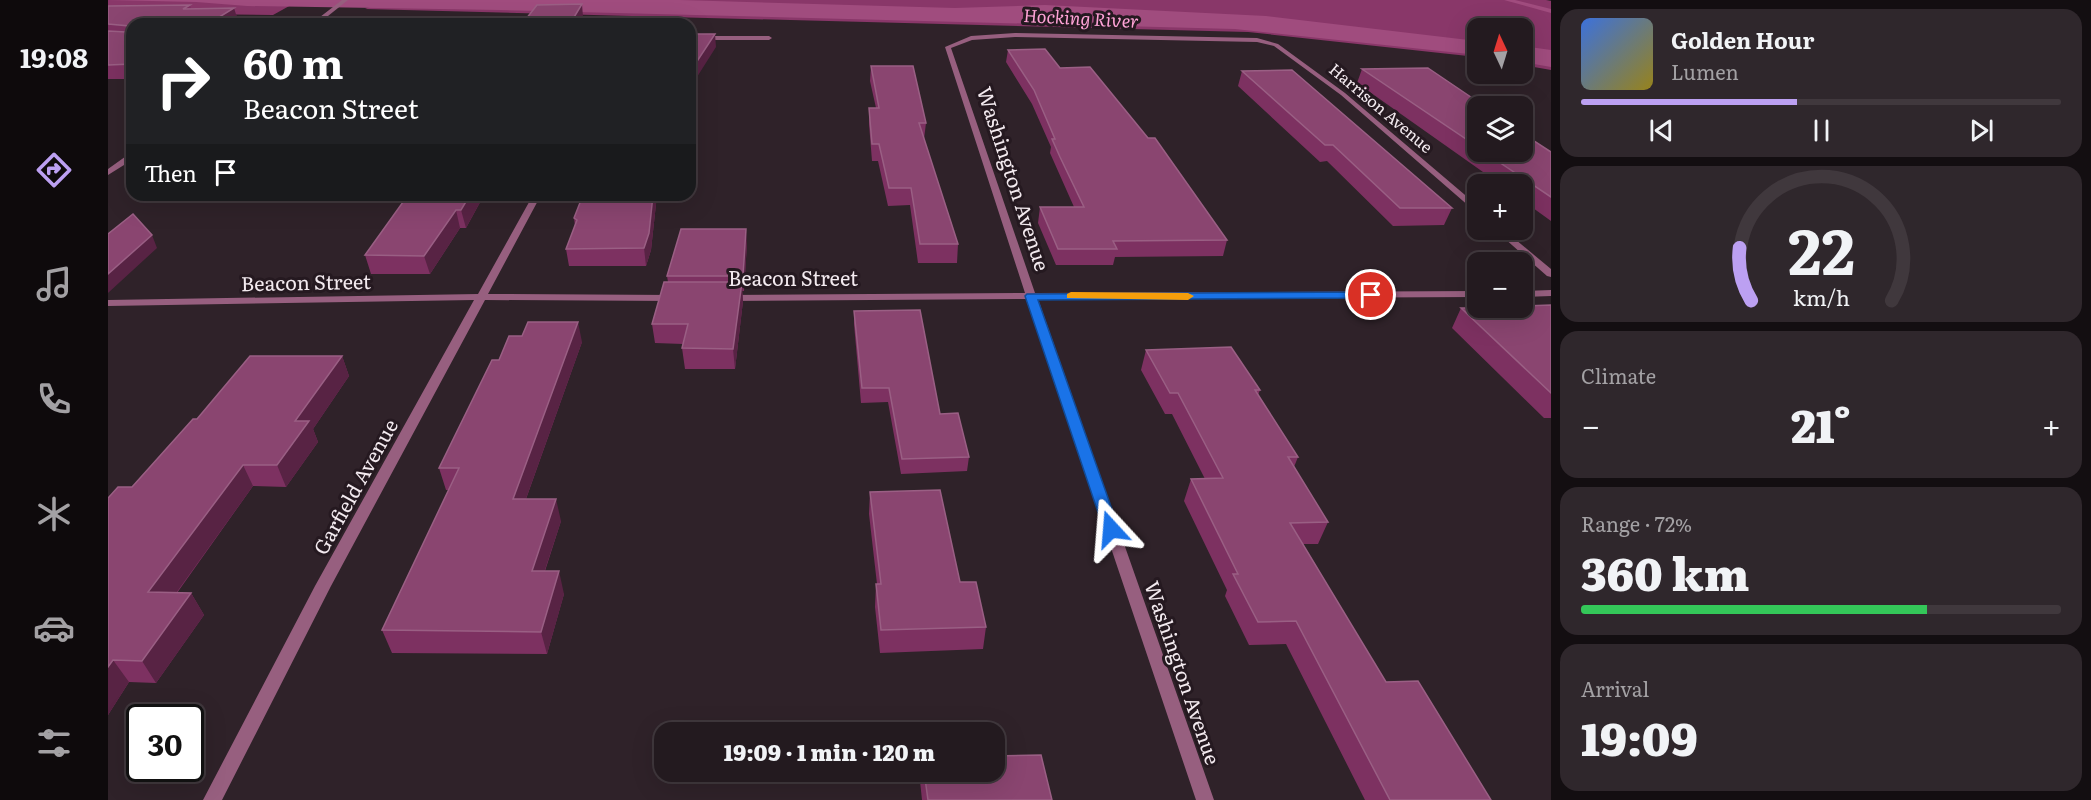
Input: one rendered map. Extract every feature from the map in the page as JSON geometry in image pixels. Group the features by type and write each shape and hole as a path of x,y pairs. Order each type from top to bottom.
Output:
{"street":[{"path":"322,18 345,0"},
{"name":"Washington Avenue","path":"1206,800 1031,296 948,47 971,38 1015,35 1257,40"},
{"path":"696,38 769,38"},
{"name":"Harrison Avenue","path":"1257,40 1276,45 1343,94 1467,201"},
{"path":"108,173 126,160"},
{"name":"Garfield Avenue","path":"212,800 323,586 534,201"},
{"path":"1511,240 1551,274"},
{"path":"1533,294 1551,293"},
{"name":"Beacon Street","path":"714,298 1467,294"},
{"name":"Beacon Street","path":"108,303 483,297 691,297"}],"shaded area":[{"path":"108,0 300,0 273,15 108,13"},
{"path":"387,0 1546,0 1551,1 1551,70 1533,67 1533,18 1467,18 1467,56 1248,32 365,9"}],"water":[{"name":"Hocking River","path":"108,0 680,0 955,8 1045,5 1266,16 1467,40 1467,54 1235,29 500,10 247,6"},
{"path":"1533,47 1551,50 1551,67 1533,64"}],"building":[{"path":"582,4 574,18 527,18 537,5"},
{"path":"190,5 183,9 234,8 218,18 126,18 126,26 108,24 108,6"},
{"path":"108,31 126,32 126,64 108,65"},
{"path":"696,34 715,34 696,63"},
{"path":"1045,49 1060,68 1090,67 1148,138 1155,138 1227,240 1113,241 1117,249 1058,249 1040,207 1084,207 1052,139 1055,139 1034,90 1008,50"},
{"path":"871,66 913,66 926,123 919,123 958,244 920,244 911,188 889,188 879,144 872,144 869,108 879,108"},
{"path":"1428,68 1469,96 1467,96 1467,140 1362,69"},
{"path":"1292,70 1452,208 1400,208 1333,145 1325,145 1242,71"},
{"path":"1533,140 1551,152 1551,197 1533,185 1533,174 1517,174 1499,162 1533,162"},
{"path":"404,201 466,201 461,210 456,210 424,256 365,255"},
{"path":"581,201 652,201 649,233 644,248 566,249 577,220 574,218"},
{"path":"133,214 152,235 108,274 108,234"},
{"path":"681,229 746,229 743,276 667,276"},
{"path":"664,282 742,282 733,349 682,348 688,324 652,324"},
{"path":"1551,305 1551,393 1472,318 1533,318 1533,306"},
{"path":"920,310 940,414 958,413 969,457 902,459 889,388 862,388 854,311"},
{"path":"528,322 578,322 513,499 556,499 532,571 559,571 541,632 382,630 459,468 439,468 492,360 499,360 509,336 522,336"},
{"path":"1231,347 1260,390 1255,390 1298,457 1288,457 1328,522 1290,523 1386,682 1418,681 1491,800 1390,800 1296,621 1258,622 1233,574 1238,574 1191,479 1223,478 1178,393 1170,393 1146,350"},
{"path":"250,356 342,356 295,421 309,421 277,465 243,465 148,592 191,593 142,661 113,660 108,667 108,498 118,487 132,487 193,419 197,419"},
{"path":"940,490 960,582 976,582 986,627 881,630 876,584 881,584 870,492"},
{"path":"1041,755 1052,800 928,800 926,782 1005,782 1005,756"}],"waterway":[{"path":"1507,0 1551,11"}],"slow traffic":[{"path":"1071,296 1188,296"}],"route":[{"path":"1111,529 1031,296 1371,295"}]}
